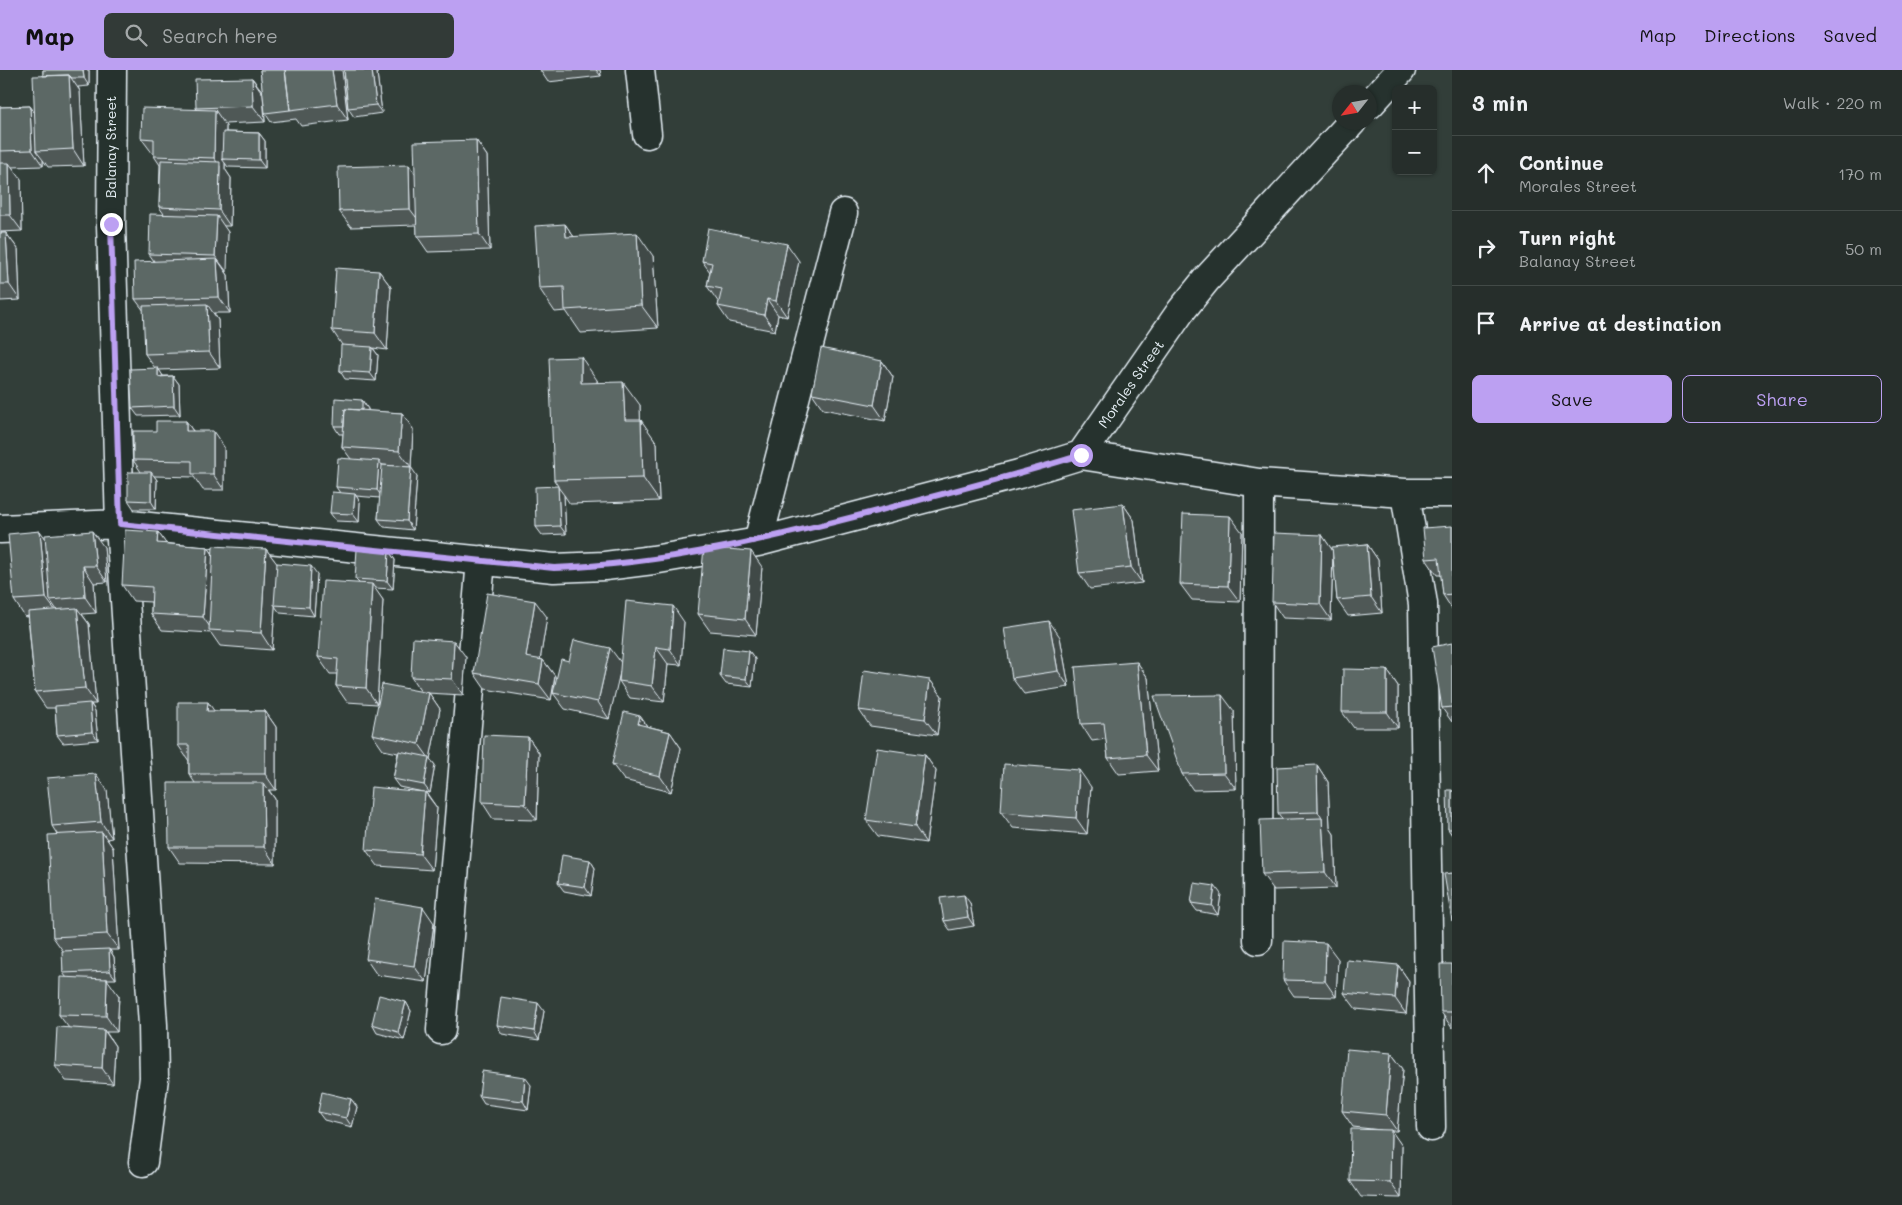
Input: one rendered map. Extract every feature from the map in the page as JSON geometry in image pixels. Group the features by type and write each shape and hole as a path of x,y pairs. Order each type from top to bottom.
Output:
{"street":[{"name":"Balanay Street","path":"112,70 111,224 120,524 153,1025 154,1078 143,1162"},
{"path":"640,70 647,134"},
{"path":"1377,96 1401,70"},
{"name":"Morales Street","path":"1081,455 1181,311 1206,280 1345,130"},
{"path":"758,542 843,213"},
{"path":"0,529 120,524 554,568 605,566 758,542 1019,474 1081,455 1259,483 1405,493 1452,493"},
{"path":"1258,940 1259,483"},
{"path":"1405,493 1424,604 1431,1127"},
{"path":"441,1030 481,560"}],"building":[{"path":"43,70 83,70 84,78 72,78 69,75 43,76"},
{"path":"260,70 285,70 290,110 265,113"},
{"path":"285,70 332,70 337,104 290,110"},
{"path":"344,70 372,70 376,105 348,108"},
{"path":"69,75 73,149 36,151 33,76"},
{"path":"252,78 253,106 196,108 195,79"},
{"path":"30,106 32,150 0,151 0,107"},
{"path":"142,108 215,110 214,158 154,156 154,139 141,138"},
{"path":"223,132 259,133 259,160 222,159"},
{"path":"476,140 479,234 417,236 414,142"},
{"path":"161,160 220,162 219,210 159,207"},
{"path":"0,163 9,163 10,215 0,215"},
{"path":"409,165 410,209 339,211 338,167"},
{"path":"150,214 217,216 215,256 149,254"},
{"path":"565,224 566,237 637,233 641,305 565,310 564,287 539,288 535,226"},
{"path":"708,228 787,244 776,301 767,299 764,315 718,306 722,289 707,286 712,263 702,261"},
{"path":"0,233 6,233 9,284 0,284"},
{"path":"217,259 219,297 135,299 134,262"},
{"path":"336,268 379,271 375,333 332,330"},
{"path":"207,304 209,352 145,354 143,306"},
{"path":"341,345 372,347 370,373 340,371"},
{"path":"821,348 882,361 874,405 812,393"},
{"path":"581,357 581,383 623,382 625,420 641,420 643,478 554,480 549,358"},
{"path":"158,368 158,377 173,376 174,406 132,408 130,369"},
{"path":"335,398 362,400 362,410 345,409 344,426 334,426"},
{"path":"345,409 402,413 399,451 342,447"},
{"path":"156,421 186,421 186,431 213,431 213,474 192,474 192,461 133,460 133,431 156,431"},
{"path":"338,458 379,461 377,490 336,487"},
{"path":"382,465 411,467 407,521 378,519"},
{"path":"128,472 151,472 151,501 128,500"},
{"path":"558,486 560,526 536,527 535,487"},
{"path":"332,492 355,494 353,514 330,513"},
{"path":"1123,504 1131,567 1079,573 1071,510"},
{"path":"1183,514 1230,516 1228,586 1180,584"},
{"path":"1452,526 1452,594 1443,595 1439,558 1426,559 1423,528"},
{"path":"125,530 158,532 157,543 208,547 203,617 151,614 152,587 122,585"},
{"path":"40,531 46,598 14,600 8,534"},
{"path":"92,531 96,566 83,566 85,597 50,600 45,535"},
{"path":"1274,533 1322,535 1320,604 1272,602"},
{"path":"1367,544 1371,597 1337,600 1332,547"},
{"path":"213,546 266,549 261,633 209,630"},
{"path":"704,547 751,551 745,619 698,614"},
{"path":"357,549 389,551 387,581 355,579"},
{"path":"277,563 311,566 309,607 274,605"},
{"path":"323,581 372,584 366,688 336,686 338,659 318,657"},
{"path":"487,593 535,601 526,657 543,660 539,684 474,673"},
{"path":"626,601 673,606 670,649 656,647 652,686 619,681"},
{"path":"77,608 85,688 35,692 28,612"},
{"path":"1049,621 1058,671 1012,678 1004,628"},
{"path":"413,638 454,641 452,679 411,677"},
{"path":"574,640 610,648 598,702 553,693 561,659 569,661"},
{"path":"1452,643 1452,707 1442,708 1432,647"},
{"path":"723,648 749,651 746,679 720,676"},
{"path":"1137,662 1146,755 1108,758 1104,723 1081,724 1075,667"},
{"path":"1343,669 1387,670 1387,712 1342,712"},
{"path":"864,670 930,680 925,719 859,710"},
{"path":"382,684 429,693 419,744 372,734"},
{"path":"1222,695 1224,773 1182,774 1154,696"},
{"path":"178,702 208,702 207,711 265,711 265,774 189,774 189,745 178,745"},
{"path":"90,703 92,732 57,735 55,706"},
{"path":"624,712 640,716 638,724 670,732 660,776 612,764"},
{"path":"484,735 528,737 525,804 482,802"},
{"path":"877,748 925,755 915,827 866,820"},
{"path":"399,751 429,757 424,785 393,779"},
{"path":"1004,764 1079,770 1076,818 1001,812"},
{"path":"1317,765 1318,812 1278,813 1277,767"},
{"path":"96,774 101,822 52,826 47,778"},
{"path":"168,783 263,783 264,847 169,847"},
{"path":"371,787 425,792 420,854 366,850"},
{"path":"1447,790 1452,790 1452,829 1448,829"},
{"path":"1322,818 1325,872 1262,874 1260,820"},
{"path":"102,832 107,934 53,937 48,835"},
{"path":"562,855 590,860 585,887 558,883"},
{"path":"1452,873 1452,921 1444,874"},
{"path":"1194,883 1215,886 1212,906 1191,903"},
{"path":"964,895 968,917 944,921 940,898"},
{"path":"375,899 423,907 414,966 366,959"},
{"path":"1284,941 1326,943 1325,981 1283,980"},
{"path":"109,949 110,971 63,973 62,951"},
{"path":"1347,960 1398,965 1395,998 1344,993"},
{"path":"1440,964 1452,964 1452,1012 1441,1012"},
{"path":"60,977 107,979 106,1016 59,1015"},
{"path":"379,995 406,1002 398,1032 372,1024"},
{"path":"501,997 538,1003 534,1031 497,1025"},
{"path":"57,1027 104,1030 102,1068 55,1065"},
{"path":"1347,1049 1391,1053 1386,1115 1342,1111"},
{"path":"482,1071 525,1077 523,1101 479,1096"},
{"path":"322,1092 351,1099 346,1118 318,1112"},
{"path":"1351,1129 1391,1130 1390,1182 1350,1181"}],"route":[{"path":"111,224 120,524 554,568 605,566 653,560 758,542 1019,474 1081,455"}]}
